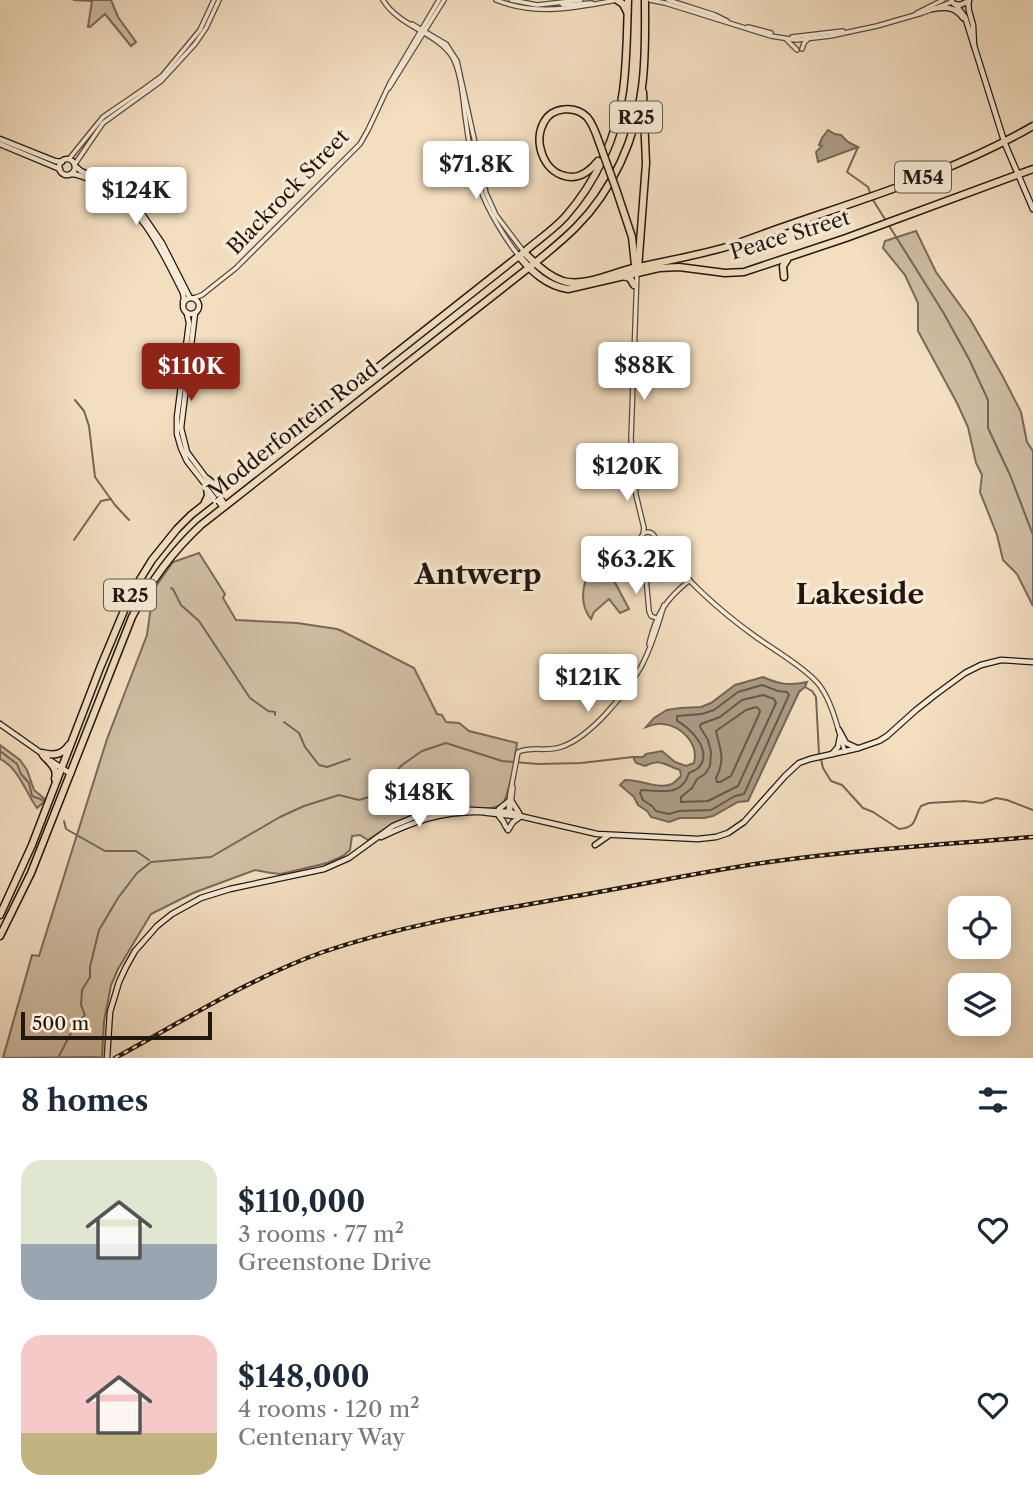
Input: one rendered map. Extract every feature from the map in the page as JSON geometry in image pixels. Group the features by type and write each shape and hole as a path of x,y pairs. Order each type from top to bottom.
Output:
{"main road":[{"path":"618,0 628,13"},
{"name":"Modderfontein Road","path":"0,915 63,769 108,647 141,575 158,551 191,516 522,254 556,226 575,204 592,179 611,139 623,93 628,0"},
{"name":"Modderfontein Road","path":"0,936 31,873 127,628 166,562 178,547 224,506 532,266 575,228 596,204 626,150 635,121 642,86 648,0"},
{"path":"953,2 963,5 969,1"},
{"path":"969,1 974,47"},
{"path":"953,2 965,16 1004,142 1033,209"},
{"path":"932,9 946,7 955,10 961,15 968,29"},
{"path":"636,270 646,163 642,86"},
{"path":"611,139 594,166 577,177 568,177 555,172 545,160 540,146 540,131 548,116 558,110 575,110 590,121 599,142 616,189 632,237 636,270"},
{"name":"Peace Street","path":"522,254 544,280 554,286 576,289 623,276 648,265 733,245 932,173 1004,142 1033,126"},
{"path":"0,142 55,161 69,159 81,171 111,186 127,198 138,208 162,243 192,298 199,303 195,313 181,428 187,452 207,483 208,498 191,516"},
{"path":"0,142 60,169 64,175 79,175 103,186 134,211 156,242 183,293 184,310 189,323 176,426 179,442 191,467 224,506"},
{"path":"60,169 62,162"},
{"path":"71,174 75,165"},
{"name":"Peace Street","path":"532,266 563,281 579,282 611,274 659,268 679,267 736,274 795,256 1033,169"},
{"path":"639,256 648,265"},
{"path":"763,266 775,266 783,277 784,263 795,256"},
{"path":"623,276 629,278 634,285"},
{"path":"183,302 192,298"},
{"path":"187,314 195,313"},
{"path":"207,483 222,486 258,462"},
{"path":"107,1058 110,1012 119,982 135,951 172,914 215,893 336,865 393,826 436,811 454,809 495,812 612,835 698,839 716,837 740,827 799,763 859,748 887,736 916,710 976,667 1001,660 1033,662"},
{"path":"0,724 71,774"},
{"path":"838,730 846,743 859,748"},
{"path":"42,754 60,753 75,736"},
{"path":"829,755 838,747 841,737"},
{"path":"42,754 56,773 52,794"},
{"path":"495,812 510,802 522,816"},
{"path":"495,812 507,829 522,816"},
{"path":"587,832 595,844 612,835"}],"street":[{"path":"75,165 103,123 162,81 202,35 217,0"},
{"path":"69,159 100,119 162,76 200,30 217,0"},
{"path":"384,0 395,13 446,44 457,61 486,194 496,215 522,254"},
{"name":"Blackrock Street","path":"192,298 202,295 244,261 356,148 368,130 390,83 442,0"},
{"path":"496,0 522,8 542,10 618,0"},
{"path":"511,0 526,4 581,0"},
{"path":"547,4 555,0"},
{"path":"648,0 786,39 830,36 859,30 953,2"},
{"path":"668,0 779,36 798,38 859,30"},
{"path":"912,16 943,0"},
{"path":"561,3 597,4"},
{"path":"786,39 799,50 811,37"},
{"path":"96,133 106,129 107,119"},
{"path":"87,137 103,123"},
{"path":"634,331 636,270"},
{"path":"636,270 631,428 636,495 643,525 641,538 664,553 689,581"},
{"path":"199,303 202,295"},
{"path":"634,474 642,513 650,532 664,553 689,581 734,621 818,684 826,696 845,752"},
{"path":"643,534 650,532"},
{"path":"655,539 644,554 650,614 656,618"},
{"path":"677,590 682,583 682,574"},
{"path":"651,642 656,618 667,600 689,581"},
{"path":"509,814 518,752 524,749 556,749 577,739 597,722 625,690 641,666 664,605"}],"shaded area":[{"path":"73,0 111,0 118,17 136,42 131,46 105,14 88,27 92,1"},
{"path":"916,231 936,272 970,319 1021,412 1027,442 1033,451 1033,606 1017,574 1003,560 997,535 980,492 982,475 976,463 968,427 918,331 918,303 905,275 883,248 885,241"},
{"path":"199,553 225,594 223,598 236,620 297,623 342,631 414,668 437,714 442,715 446,722 459,723 469,731 517,743 513,773 504,803 492,808 450,808 417,814 368,840 360,835 352,836 350,850 327,863 281,874 255,870 193,893 151,914 111,985 104,1021 102,1058 3,1058 32,955 39,956 107,739 147,635 156,586 173,562"},
{"path":"600,554 629,609 620,613 609,599 594,612 591,619 584,603 584,586 590,569"},
{"path":"0,745 20,760 27,770 34,790 46,800 37,808 17,774 0,759"}],"water":[{"path":"828,130 858,147 818,162 816,152 822,146 819,145"},
{"path":"763,677 784,684 807,682 799,692 748,801 738,802 704,818 680,818 669,822 651,817 620,785 625,780 667,786 681,776 680,770 659,762 645,766 636,763 633,757 662,751 675,762 686,766 694,763 695,756 688,737 677,728 661,724 646,727 667,710 701,707 735,685"}],"waterway":[{"path":"858,147 847,172 868,187 871,195"},
{"path":"873,200 969,359 988,400 988,428 1033,535"},
{"path":"75,400 84,411 89,426 95,477 129,520"},
{"path":"74,540 101,501 111,499"},
{"path":"171,588 181,605 199,621 250,698 268,711 275,712 275,715"},
{"path":"805,687 816,697 819,754"},
{"path":"284,722 299,733 305,747 319,765 327,767 350,759"},
{"path":"58,1058 75,1025 85,1015 81,1005 82,990 90,977 99,930 137,873 151,862 211,857 304,806 339,795 359,800 372,796 402,765 422,751 446,743 502,761 538,764 581,763 633,757"},
{"path":"0,751 17,764 29,783 32,796 45,801"},
{"path":"821,759 831,781 842,785 863,808 899,829 912,824 921,806 929,803 982,803 996,798 1033,810"},
{"path":"64,821 66,829 105,851 136,851 149,860"}],"railway":[{"path":"115,1058 269,974 323,952 417,926 769,862 1033,837"}],"district":[{"name":"Antwerp","path":"478,574"},
{"name":"Lakeside","path":"860,594"}]}
